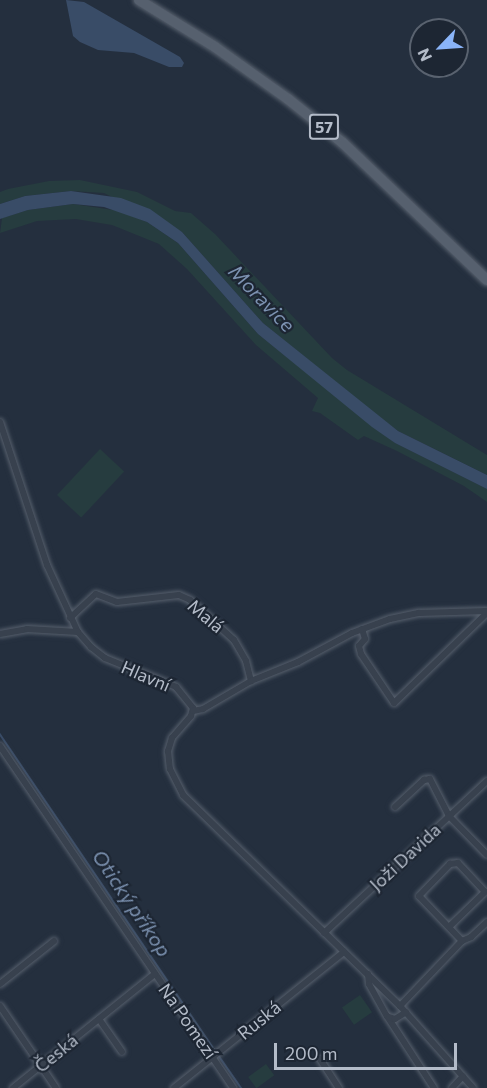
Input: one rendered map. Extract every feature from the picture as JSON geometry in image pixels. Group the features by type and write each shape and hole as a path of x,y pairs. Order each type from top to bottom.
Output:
{"main road":[{"name":"57","path":"140,0 215,47 307,113 343,143 487,280"}],"street":[{"name":"Hlavní","path":"0,422 39,542 78,632 91,647 105,657 176,687 188,699 193,711"},
{"name":"Malá","path":"70,618 96,594 117,602 179,595 190,600 234,640 246,661 251,681"},
{"path":"363,629 365,639 359,646 361,654 394,703 487,612"},
{"path":"474,1088 406,1012 368,974 198,813 179,790 170,769 169,747 175,733 193,711 203,709 251,681 298,662 363,629 390,619 419,614 487,612"},
{"path":"0,633 27,629 78,632"},
{"name":"Na Pomezí","path":"0,746 155,974 216,1054 233,1088"},
{"name":"Joži Davida","path":"324,933 449,816 428,779 424,780 396,807"},
{"path":"487,781 449,816 487,855"},
{"path":"450,926 485,892 458,863 450,864 419,896 462,941"},
{"path":"400,1006 462,941 487,922"},
{"path":"0,984 54,941"},
{"name":"Ruská","path":"174,1088 345,952"},
{"name":"Česká","path":"13,1088 155,974"},
{"path":"368,974 368,982 434,1088"},
{"path":"390,996 384,1005 386,1013 395,1019 406,1012"},
{"path":"0,1006 56,1088"},
{"path":"99,1019 122,1052"},
{"path":"320,1059 339,1088"},
{"path":"452,1088 463,1077"}],"green space":[{"path":"80,180 137,192 175,211 191,213 215,234 332,358 347,370 487,455 487,475 398,431 376,415 263,323 182,232 104,193 71,191 25,196 0,204 0,192 8,189 49,181"},
{"path":"73,204 120,211 147,222 178,243 258,334 395,443 487,489 487,502 464,486 397,451 364,436 358,440 320,413 312,411 318,398 256,345 187,269 159,244 112,225 76,219 37,221 0,233 2,218 28,210"},
{"path":"100,449 124,472 81,518 57,495"},
{"path":"360,995 372,1012 354,1025 342,1008"},
{"path":"266,1064 274,1075 257,1088 248,1077"}],"water":[{"path":"66,0 84,2 180,57 184,63 182,67 169,67 134,53 98,50 80,42 73,36"},
{"path":"71,191 121,198 150,209 182,232 263,323 398,431 487,475 487,489 395,443 372,427 258,334 178,243 147,222 104,207 73,204 28,210 0,219 0,204 25,196"}],"waterway":[{"name":"Otický příkop","path":"0,734 217,1053"},
{"name":"Otický příkop","path":"219,1056 241,1088"}],"water label":[{"name":"Moravice","path":"262,298"}]}
